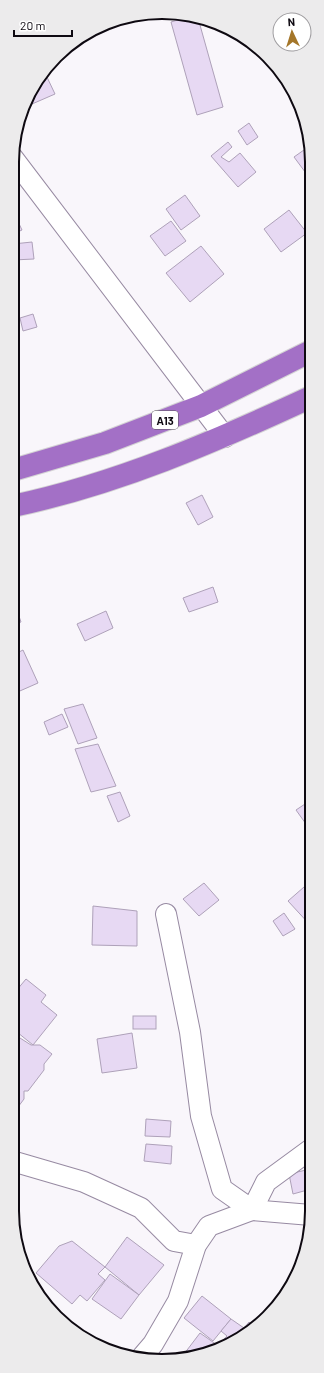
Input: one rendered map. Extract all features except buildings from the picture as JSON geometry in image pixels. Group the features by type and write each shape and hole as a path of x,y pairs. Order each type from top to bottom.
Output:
{"highway":[{"name":"A13","path":"19,468 105,443 202,406 305,354"},
{"path":"19,505 51,498 144,469 226,437 305,400"}],"street":[{"path":"19,166 226,437"},
{"path":"166,914 190,1032 201,1116 222,1188 252,1210"},
{"path":"252,1210 266,1182 305,1154"},
{"path":"19,1163 84,1182 141,1208 174,1241 196,1245"},
{"path":"145,1353 153,1344 178,1301 196,1245 209,1226 252,1210 305,1214"}]}
